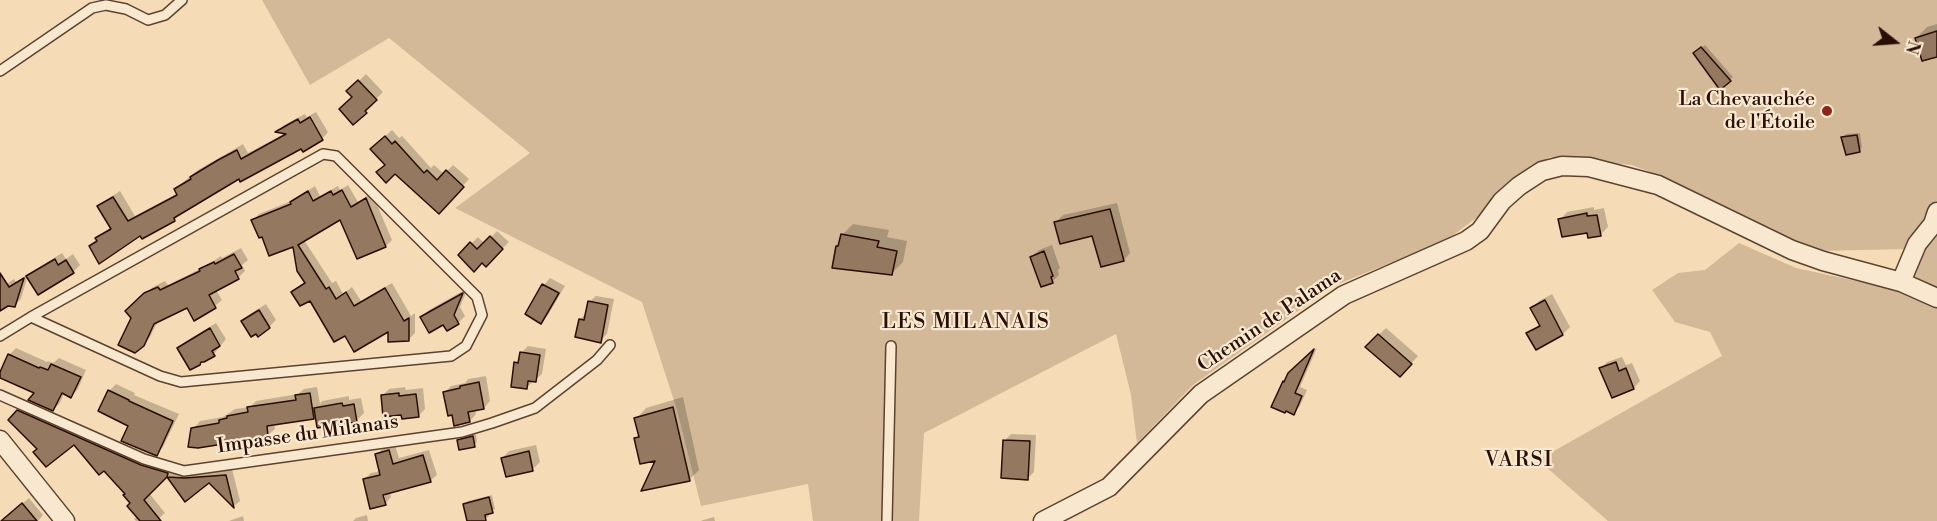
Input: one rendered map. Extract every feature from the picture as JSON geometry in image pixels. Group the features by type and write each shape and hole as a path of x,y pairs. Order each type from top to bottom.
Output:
{"street":[{"name":"Chemin de Palama","path":"1043,521 1109,487 1201,394 1344,295 1466,242 1480,231 1502,201 1519,186 1542,171 1562,166 1589,168 1658,185 1792,250 1822,261 1901,282 1937,298"},
{"path":"1901,282 1917,244 1933,224 1937,212"},
{"path":"0,440 64,521"}],"lane":[{"path":"0,71 92,8 106,5 126,9 148,20 165,15 182,0"},
{"path":"0,336 31,317 323,154 336,156 477,297 482,315 466,346 451,356 181,382 159,376 31,317"},
{"name":"Impasse du Milanais","path":"0,395 144,459 184,471 462,432 535,408 597,360 610,345"},
{"path":"887,521 891,346"}],"shaded area":[{"path":"262,0 1937,0 1937,200 1930,220 1908,249 1816,251 1666,178 1632,165 1550,157 1515,177 1484,212 1447,240 1333,286 1193,385 1137,443 1131,395 1116,334 924,433 919,521 813,521 808,484 701,506 677,410 642,302 455,208 530,153 389,38 310,85"},
{"path":"1937,230 1937,289 1908,277 1923,248"},
{"path":"1739,243 1796,268 1893,289 1937,308 1937,521 1608,521 1538,460 1722,356 1710,332 1675,322 1652,290 1678,273 1705,270"}],"building":[{"path":"1937,31 1937,57 1922,61 1915,38"},
{"path":"1701,47 1731,81 1720,90 1693,53"},
{"path":"358,80 377,100 353,125 339,109 352,97 346,91"},
{"path":"310,117 323,140 303,152 301,149 240,182 239,179 174,218 175,221 142,239 140,236 99,264 89,246 97,241 95,238 111,229 97,206 113,197 128,221 177,195 174,189 218,160 237,150 241,159 286,134 275,132 298,119 300,123"},
{"path":"1857,135 1860,152 1846,155 1841,137"},
{"path":"385,136 392,144 395,141 424,173 427,170 437,180 446,170 464,187 439,214 395,174 386,183 376,172 385,165 370,149"},
{"path":"342,190 351,207 366,198 386,247 357,259 340,220 298,245 326,289 329,287 336,299 346,292 354,306 385,288 404,321 409,318 409,341 388,342 388,332 354,352 345,336 334,342 310,301 300,306 291,292 305,283 297,271 293,247 269,256 262,237 259,238 251,220 291,204 290,202 308,191 313,201 331,191 333,195"},
{"path":"1110,209 1124,261 1101,267 1092,236 1060,244 1054,222"},
{"path":"1587,213 1587,216 1597,215 1601,236 1588,238 1587,233 1562,237 1558,219"},
{"path":"841,234 879,241 877,247 897,251 892,275 832,268"},
{"path":"490,236 503,249 486,267 482,263 474,272 458,255 470,242 477,249"},
{"path":"1044,251 1053,276 1051,277 1053,283 1041,287 1030,257"},
{"path":"234,254 242,268 235,271 239,279 209,295 216,308 194,321 187,308 154,324 144,346 135,353 118,345 131,318 125,311 144,293 158,287 160,290 200,271 199,269"},
{"path":"55,259 58,265 66,260 74,273 38,295 26,276"},
{"path":"0,273 9,287 24,278 15,307 8,306 0,311"},
{"path":"542,284 559,293 541,324 525,314"},
{"path":"463,293 454,315 459,324 447,331 443,325 429,333 420,317"},
{"path":"1545,300 1563,335 1536,350 1526,333 1540,326 1530,308"},
{"path":"588,301 608,305 601,343 575,337 579,319 584,320"},
{"path":"259,310 270,328 258,337 256,334 251,337 241,321"},
{"path":"210,328 220,346 212,351 215,356 190,370 177,348"},
{"path":"1378,334 1412,364 1400,377 1365,347"},
{"path":"1314,349 1295,393 1302,396 1294,415 1271,407 1288,373"},
{"path":"520,352 540,355 536,382 528,381 527,389 511,387 514,362 518,363"},
{"path":"8,354 39,368 48,370 51,364 81,377 71,398 62,393 53,411 28,400 34,393 0,378 0,372"},
{"path":"1616,362 1619,371 1626,368 1634,389 1612,398 1599,368"},
{"path":"479,382 484,409 468,412 470,422 454,426 452,415 448,416 443,392"},
{"path":"108,390 173,421 157,456 121,441 128,426 98,411"},
{"path":"310,393 314,419 267,426 268,437 198,448 188,447 191,428 219,423 219,420 227,416 248,412 247,407 296,400 295,395"},
{"path":"399,393 399,396 416,394 419,417 402,419 401,415 383,417 381,395"},
{"path":"342,403 343,406 354,404 357,422 317,428 314,408"},
{"path":"673,407 690,481 641,491 655,461 640,464 634,438 639,437 634,418"},
{"path":"17,410 141,465 168,473 167,477 144,500 161,521 140,521 127,506 130,503 123,495 125,494 104,471 99,475 74,445 46,467 33,452 37,449 8,420"},
{"path":"473,436 475,447 459,450 457,440"},
{"path":"1003,440 1030,441 1028,480 1001,478"},
{"path":"389,450 393,464 423,455 431,482 383,495 386,505 370,509 363,479 380,475 375,454"},
{"path":"529,451 533,471 506,477 501,458"},
{"path":"226,475 234,508 209,483 185,502 167,477"},
{"path":"489,497 493,513 485,515 486,521 467,521 463,504"},
{"path":"22,503 37,521 1,521"}],"place":[{"name":"La Chevauchée de l'Étoile","path":"1827,111"}],"district":[{"name":"LES MILANAIS","path":"966,323"},
{"name":"VARSI","path":"1519,461"}]}
